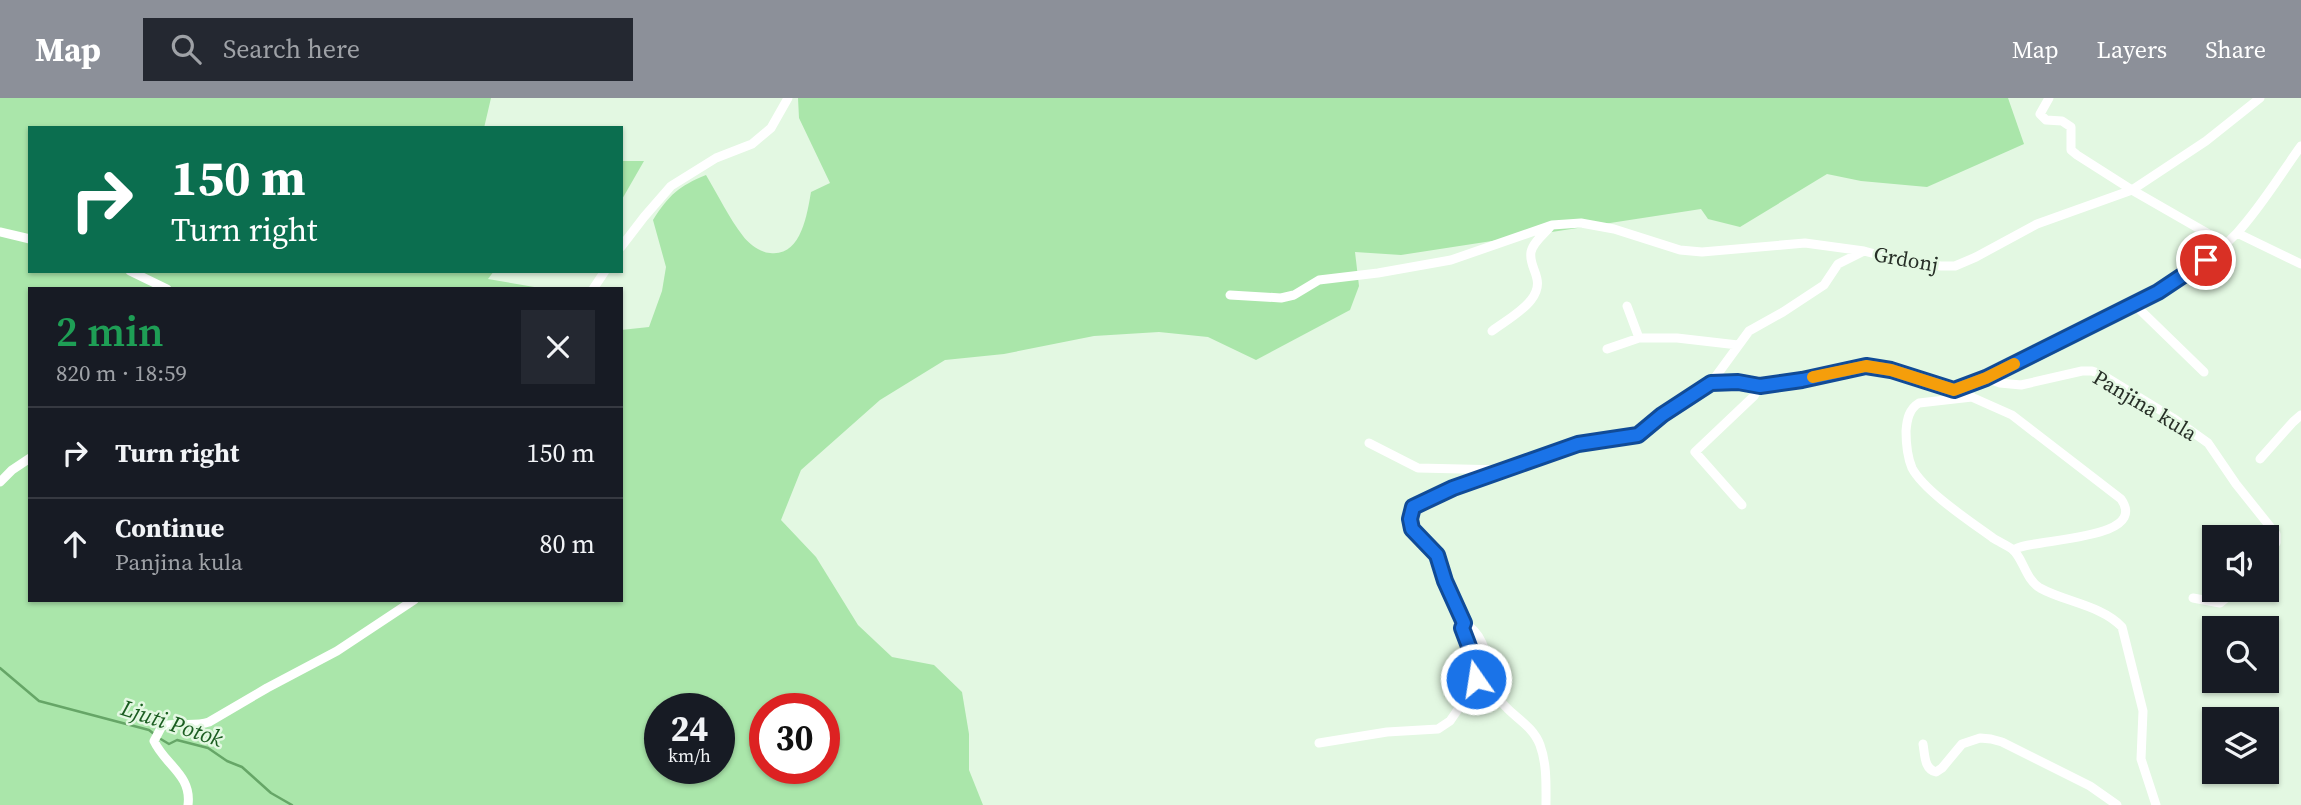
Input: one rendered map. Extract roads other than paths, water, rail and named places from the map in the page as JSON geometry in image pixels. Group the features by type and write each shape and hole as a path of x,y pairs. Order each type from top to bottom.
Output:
{"street":[{"path":"623,244 671,186 716,158 752,144 771,128 788,98"},
{"path":"2049,98 2040,114 2046,120 2062,121 2071,127 2071,150 2132,190 2226,244"},
{"name":"Grdonj","path":"1230,295 1281,298 1294,295 1319,280 1451,260 1552,225 1581,223 1681,250 1702,252 1805,243 1864,251 1901,261 1955,266 2037,224 2132,190 2206,141 2260,98"},
{"path":"1954,390 1986,378 2183,277 2237,233 2275,185 2301,146"},
{"path":"1492,331 1533,298 1538,284 1531,251 1552,225"},
{"path":"0,232 28,239"},
{"path":"2237,233 2301,264"},
{"path":"1546,805 1544,757 1539,742 1530,728 1497,696 1489,660 1479,639 1464,623 1445,581 1437,555 1412,529 1410,519 1413,507 1453,488 1578,444 1638,435 1662,415 1711,383 1749,331 1824,285 1838,264 1864,251"},
{"path":"134,273 163,287"},
{"path":"2134,304 2204,372"},
{"path":"1627,306 1639,338"},
{"path":"1607,349 1639,338 1677,338 1738,345"},
{"path":"1711,383 1738,382 1760,386 1866,366 1891,370 1954,390 2012,415 2121,499 2126,506 2120,522 2101,531 2054,542 2027,544 2014,550"},
{"name":"Panjina kula","path":"1986,378 2000,383 2021,385 2064,374 2092,371 2173,418 2208,443 2269,525"},
{"path":"1742,505 1695,452 1754,396 1760,386"},
{"path":"1972,397 1919,403 1914,406 1906,420 1908,456 1918,478 1947,504 2014,550 2037,586 2100,613 2122,627 2143,712 2141,760 2156,805"},
{"path":"2260,459 2301,415"},
{"path":"1369,443 1418,468 1505,470"},
{"path":"0,482 28,459"},
{"path":"2193,598 2202,600"},
{"path":"188,805 188,787 184,779 157,748 156,735 162,726 201,725 209,722 337,651 411,602"},
{"path":"1319,743 1387,732 1438,729 1450,721 1474,686 1478,670 1463,633 1464,623"},
{"path":"1923,744 1927,767 1936,772 1968,741 1980,738 2002,742 2090,786 2117,805"}],"waterway":[{"name":"Ljuti Potok","path":"0,668 39,701 149,730 154,734"},
{"name":"Ljuti Potok","path":"159,738 169,744 177,740 208,748 242,767 271,793 292,805"}]}
